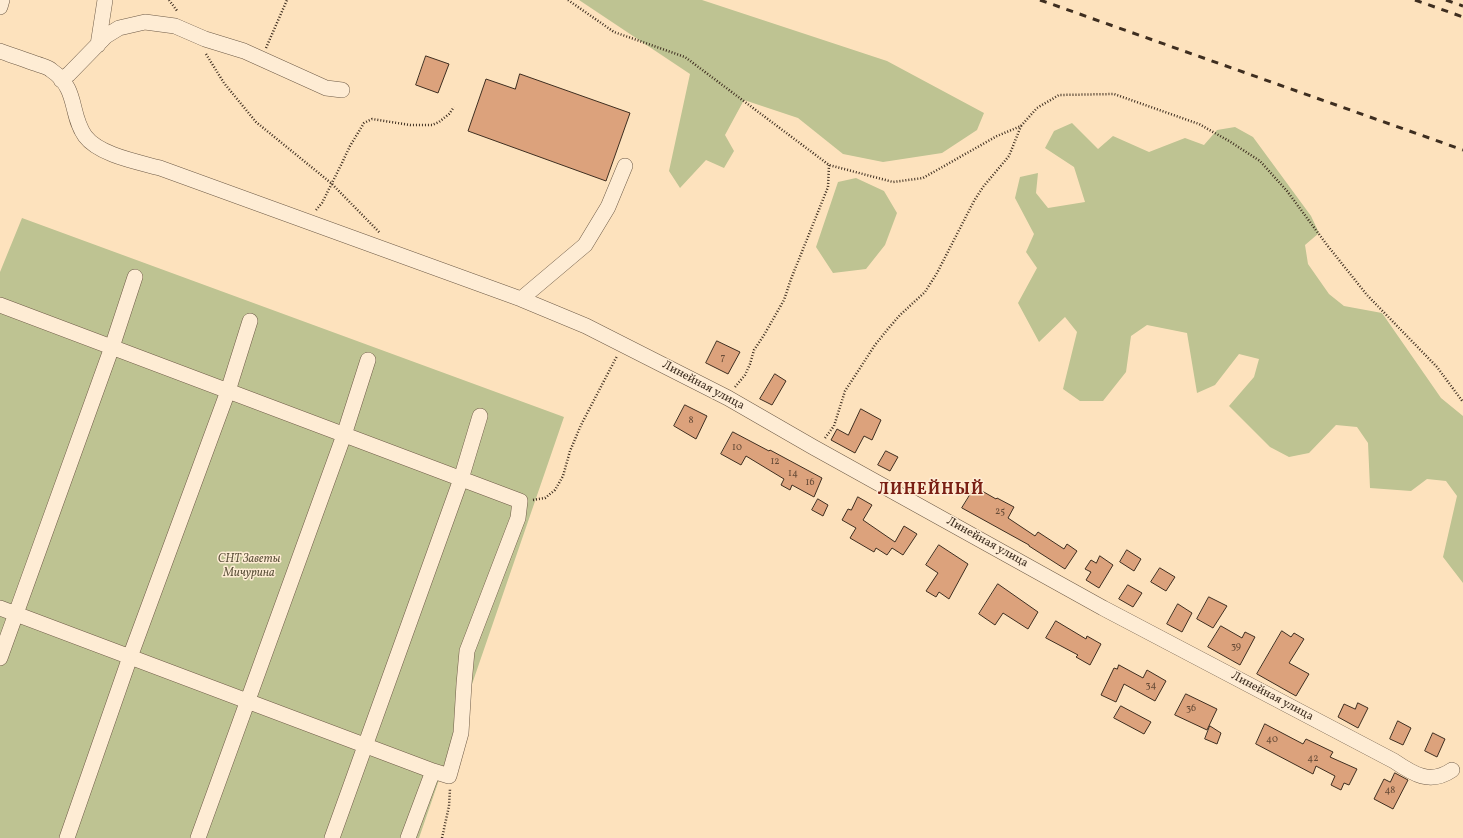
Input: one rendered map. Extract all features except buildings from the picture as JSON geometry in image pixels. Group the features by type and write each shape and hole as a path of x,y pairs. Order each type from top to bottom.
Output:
{"street":[{"path":"0,8 2,0"},
{"path":"98,45 105,0"},
{"path":"61,80 69,74 106,36 119,28 145,22 175,26 205,39 244,51 326,88 342,90"},
{"name":"Линейная улица","path":"0,51 51,69 68,86 77,118 86,136 98,146 112,154 160,168 305,220 521,299 586,326 728,398 813,447 1103,608 1394,761 1412,773 1427,777 1443,776 1452,770"},
{"path":"521,299 585,245 608,207 625,166"},
{"path":"0,658 112,347 135,277"},
{"path":"0,305 520,501 518,518 467,652 461,733 448,776 0,608"},
{"path":"67,838 130,657 228,391 250,321"},
{"path":"198,838 344,435 368,360"},
{"path":"332,838 461,479 480,416"},
{"path":"408,838 433,771"}],"path":[{"path":"169,0 179,13"},
{"path":"260,59 287,0"},
{"path":"568,0 614,32 685,57 830,165 893,182 923,178 997,136 1021,126"},
{"path":"197,36 208,58 224,83 256,122 332,183 385,238"},
{"path":"813,447 826,437 834,426 845,391 875,345 900,315 925,292 937,273 974,201 983,187 1009,156 1021,126 1037,108 1059,95 1114,94 1199,124 1230,141 1260,161 1287,192 1367,295 1437,367 1463,402"},
{"path":"305,220 322,203 350,146 364,123 372,119 432,125 439,122 449,114 454,107"},
{"path":"728,398 745,375 754,350 784,300 828,187 830,165"},
{"path":"520,501 545,498 555,490 563,476 570,451 581,425 623,345"},
{"path":"442,838 450,806 450,771"}],"green space":[{"path":"579,0 702,0 887,61 984,113 977,130 942,153 883,162 843,154 798,118 744,100 725,135 734,151 724,168 706,160 680,188 669,171 690,74"},
{"path":"1072,123 1098,149 1113,136 1149,152 1185,138 1204,145 1217,130 1235,127 1253,137 1311,216 1319,233 1305,245 1308,264 1329,294 1344,306 1382,313 1441,398 1463,416 1463,583 1443,557 1457,496 1446,481 1427,479 1411,491 1370,488 1368,443 1357,427 1336,425 1309,453 1289,457 1270,447 1229,406 1254,377 1259,359 1239,354 1215,385 1197,393 1187,333 1147,325 1131,336 1126,372 1103,401 1080,401 1063,389 1077,332 1065,317 1039,342 1018,303 1037,268 1026,252 1034,234 1015,198 1020,177 1038,173 1036,193 1048,208 1085,202 1074,167 1045,148 1054,131"},
{"path":"856,178 884,191 897,213 885,245 866,269 833,273 816,247 838,182"},
{"name":"СНТ Заветы Мичурина","path":"22,218 564,417 419,838 0,838 0,272"}],"railway":[{"path":"1040,0 1463,150"},
{"path":"1415,0 1463,17"},
{"path":"1446,0 1463,6"}],"district":[{"name":"ЛИНЕЙНЫЙ","path":"931,491"}]}
